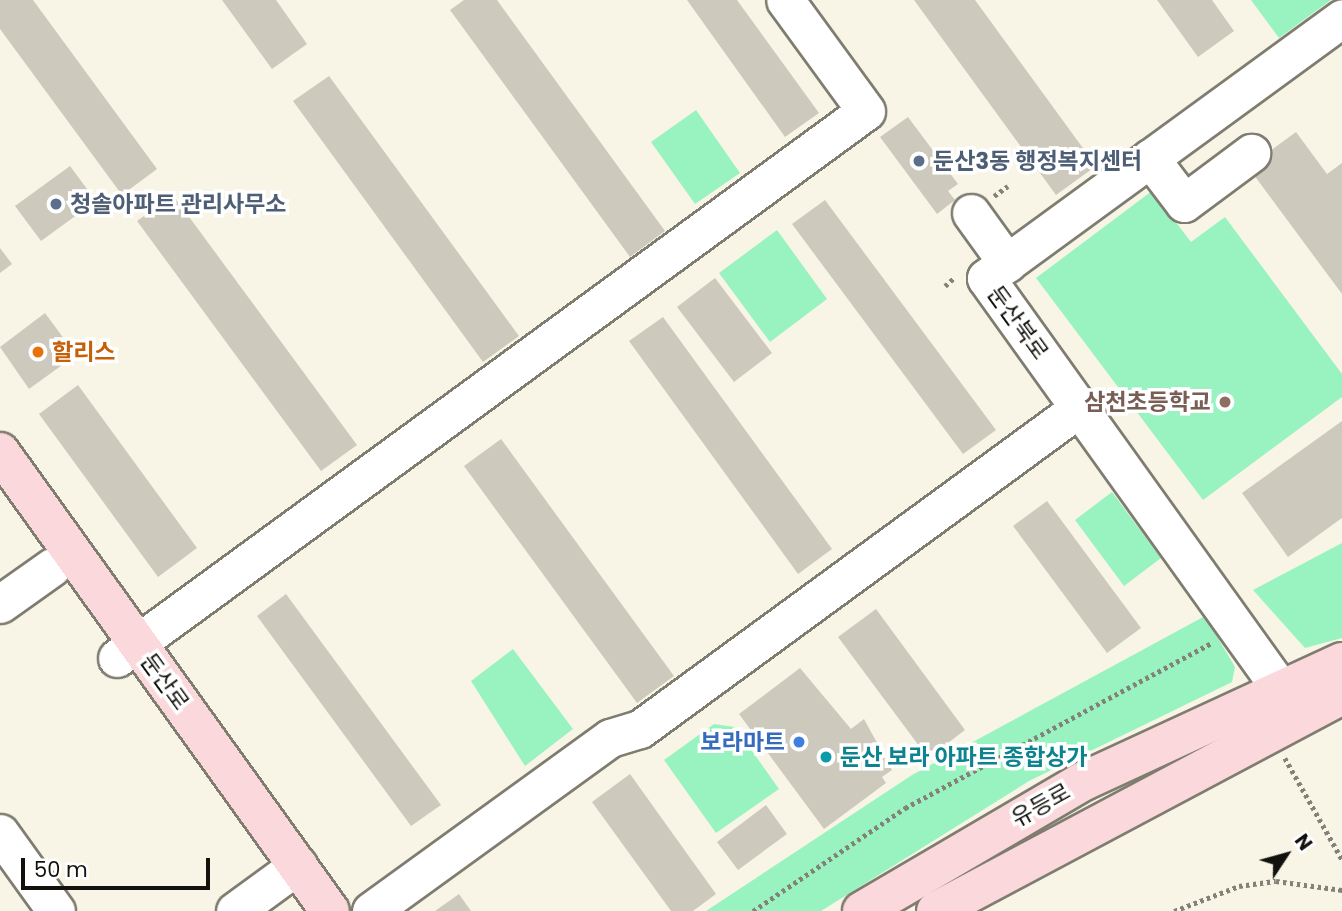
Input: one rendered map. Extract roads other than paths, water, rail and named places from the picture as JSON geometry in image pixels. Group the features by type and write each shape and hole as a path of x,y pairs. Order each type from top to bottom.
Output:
{"main road":[{"name":"둔산로","path":"0,452 128,651 288,873 330,911"},
{"name":"둔산로","path":"0,496 52,567 128,651"},
{"name":"유등로","path":"862,911 1084,781 1342,662"},
{"name":"유등로","path":"936,911 1342,695"},
{"name":"둔산로","path":"288,873 300,911"}],"street":[{"path":"128,651 866,111 785,0"},
{"name":"둔산북로","path":"1282,691 986,278 1342,18"},
{"path":"1150,158 1184,203 1251,153"},
{"path":"971,213 1007,263"},
{"path":"371,911 610,738 640,729 1079,408"},
{"path":"0,604 52,567"},
{"path":"0,833 40,905"},
{"path":"235,911 288,873"}],"place":[{"name":"둔산3동 행정복지센터","path":"919,161"},
{"name":"청솔아파트 관리사무소","path":"56,204"},
{"name":"할리스","path":"38,352"},
{"name":"삼천초등학교","path":"1225,402"},
{"name":"보라마트","path":"799,742"},
{"name":"둔산 보라 아파트 종합상가","path":"826,757"}]}
